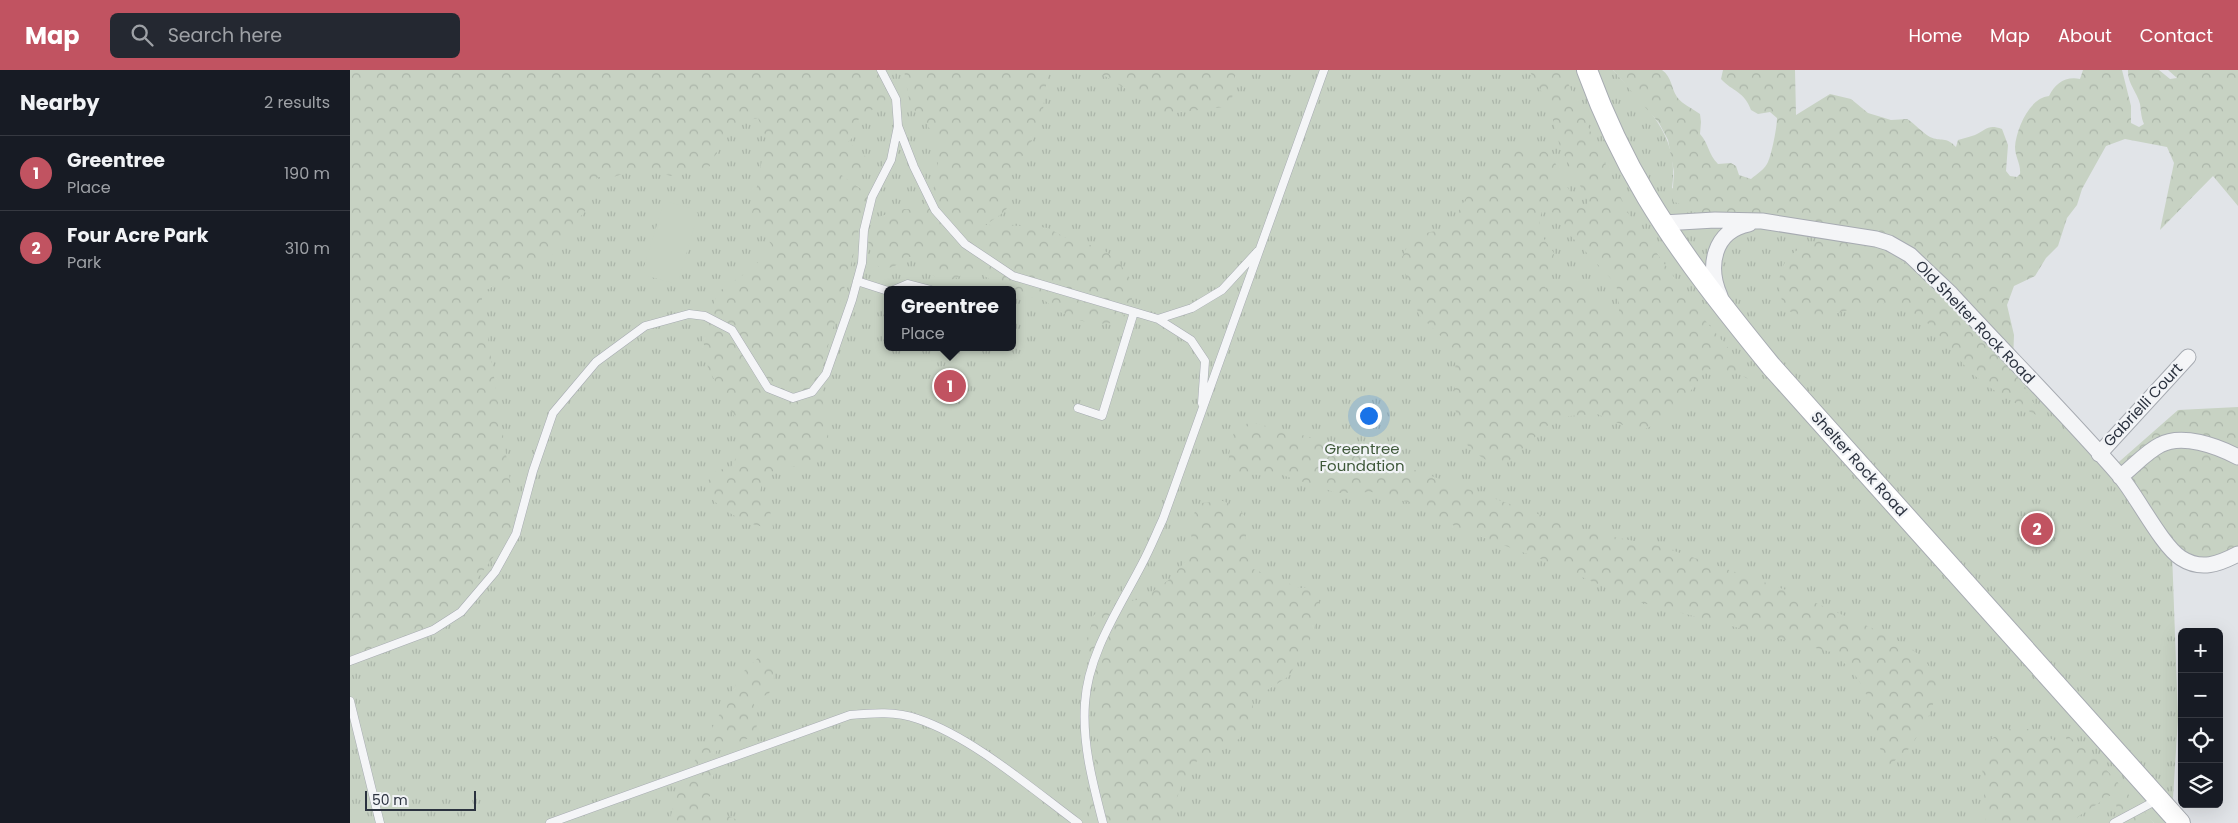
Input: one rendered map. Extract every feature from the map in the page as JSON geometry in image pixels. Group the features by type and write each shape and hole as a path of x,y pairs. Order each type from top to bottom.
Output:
{"main road":[{"name":"Shelter Rock Road","path":"1587,70 1602,109 1631,169 1663,223 1727,311 1771,366 2180,823"}],"street":[{"name":"Old Shelter Rock Road","path":"1663,223 1715,220 1762,221 1876,239 1889,243 1910,255 1952,294 2120,477 2172,552 2182,559 2197,565 2212,566 2238,554"},
{"path":"1727,311 1714,280 1714,254 1720,241 1730,231 1741,225 1762,221"},
{"name":"Gabrielli Court","path":"2099,454 2188,357"},
{"path":"2120,477 2159,445 2172,440 2202,443 2238,456"}],"lane":[{"path":"881,70 896,99 898,126 914,167 935,210 964,244 1013,276 1158,319 1191,340 1205,361 1201,413"},
{"path":"1103,823 1088,764 1085,703 1092,665 1110,624 1144,561 1163,519 1324,70"},
{"path":"350,660 434,630 461,612 495,572 516,534 533,471 553,413 596,362 645,326 689,314 705,316 732,330 768,388 793,398 812,392 826,374 857,281 862,263 864,230 872,196 890,160 898,126"},
{"path":"1158,319 1192,308 1222,290 1260,249"},
{"path":"857,281 884,290"},
{"path":"903,286 908,284 916,286"},
{"path":"1078,408 1102,416 1134,312"},
{"path":"350,701 380,823"},
{"path":"550,823 841,718 850,715 882,712 917,718 948,732 995,762 1078,823"},
{"path":"2114,823 2159,799"}],"green space":[{"name":"Greentree Foundation","path":"350,70 1613,70 1648,109 1666,137 1671,152 1673,169 1672,188 1720,213 1889,243 2120,477 2172,552 2178,718 2172,814 2180,823 2154,823 2150,819 2150,823 350,823"},
{"path":"350,70 877,70 885,85 885,103 864,114 854,124 855,135 848,142 866,157 867,164 862,170 833,169 868,194 874,206 859,228 853,257 821,371 823,390 827,402 826,422 829,441 820,455 798,466 775,469 762,484 759,495 770,510 773,528 745,521 727,511 705,492 710,477 720,470 731,467 740,450 738,423 708,368 702,334 718,292 753,268 772,246 752,213 766,138 758,118 740,122 721,145 709,167 671,176 642,168 610,178 598,177 590,189 587,208 552,255 481,293 517,525 449,617 350,664"},
{"path":"904,70 1048,70 1041,125 1008,180 1011,197 1010,203 1003,212 985,225 1048,228 1068,239 1101,248 1118,261 1131,280 1132,300 1127,313 1113,323 1094,324 1075,319 1058,311 1044,300 1023,296 1016,292 1016,286 1000,286 970,267 963,274 955,278 941,279 928,271 918,254 892,267 886,268 874,264 868,241 872,226 881,216 905,209 917,210 925,204 935,185 939,155 937,140 926,123 910,105"},
{"path":"1070,70 1236,70 1231,106 1166,114 1105,76"},
{"path":"1529,70 1562,70 1628,213 1704,319 1760,386 1736,372 1707,369 1672,416 1639,432 1597,414 1557,417 1500,469 1469,449 1454,406 1456,351 1419,315 1401,259 1414,239 1424,233 1448,230 1482,175 1505,152 1518,147 1538,148 1548,154 1572,194 1591,213 1586,197 1560,147 1549,105","holes":["1544,206 1561,219 1569,234 1616,284 1619,299 1619,321 1594,298 1573,285 1563,281 1545,288 1553,266 1554,253 1540,231 1540,220"]},
{"path":"1613,70 1662,70 1670,79 1679,100 1700,114 1700,134 1718,164 1731,163 1736,166 1739,175 1751,179 1767,165 1774,140 1777,118 1770,112 1758,114 1751,110 1742,95 1721,79 1723,70 1795,70 1796,115 1830,94 1851,99 1868,113 1891,120 1907,119 1930,137 1946,140 1956,147 1958,140 1975,135 1987,128 2002,129 2008,145 2006,171 2010,176 2017,177 2020,174 2020,170 2015,147 2018,132 2025,116 2035,102 2049,96 2061,82 2075,78 2080,79 2083,70 2122,70 2131,106 2131,123 2139,127 2144,124 2139,100 2129,79 2128,70 2159,70 2170,79 2177,78 2168,70 2238,70 2238,206 2213,176 2160,230 2174,163 2167,147 2125,139 2106,146 2082,189 2077,205 2067,218 2058,246 2046,258 2035,276 2014,286 2007,305 2014,335 2013,361 2008,356 2018,378 2044,420 1980,380 1931,327 1908,310 1892,305 1879,304 1866,305 1827,316 1815,317 1802,316 1789,311 1783,303 1780,292 1780,277 1784,265 1791,255 1814,242 1841,238 1854,239 1883,249 1933,287 1959,303 1910,255 1889,243 1856,235 1720,213 1700,212 1672,201 1674,172 1668,140 1659,123"},
{"path":"669,202 694,209 698,214 679,279 673,283 647,276 643,270 663,205"},
{"path":"2238,407 2238,554 2189,562 2112,468 2178,410"},
{"path":"1250,422 1353,448 1588,532 1660,546 1789,591 1892,637 1923,657 1937,679 1937,693 1928,718 1910,748 1887,767 1873,729 1865,690 1851,669 1831,652 1636,601 1541,559 1460,529 1417,505 1372,492 1337,493 1282,475 1271,477 1239,472 1228,465 1231,441 1235,430"},
{"path":"1223,501 1239,508 1248,521 1244,550 1253,569 1300,588 1316,587 1321,610 1309,642 1289,676 1252,700 1254,719 1248,731 1229,747 1197,761 1183,782 1167,823 1088,823 1101,705 1087,646 1093,616 1105,605 1142,599 1170,579 1188,558 1192,540 1189,521 1201,503"},
{"path":"760,656 770,660 774,674 772,686 768,695 751,697 756,710 757,720 756,728 752,734 738,743 716,751 711,794 704,805 744,823 672,823 671,815 677,794 744,671"},
{"path":"2009,729 2030,729 2060,743 2069,744 2063,732 2095,757 2154,823 2123,823 2118,815 2114,793 2079,816 2073,823 1986,823 1982,765 1991,739"}],"place":[{"name":"Greentree","path":"950,386"},
{"name":"Four Acre Park","path":"2037,529"}]}
